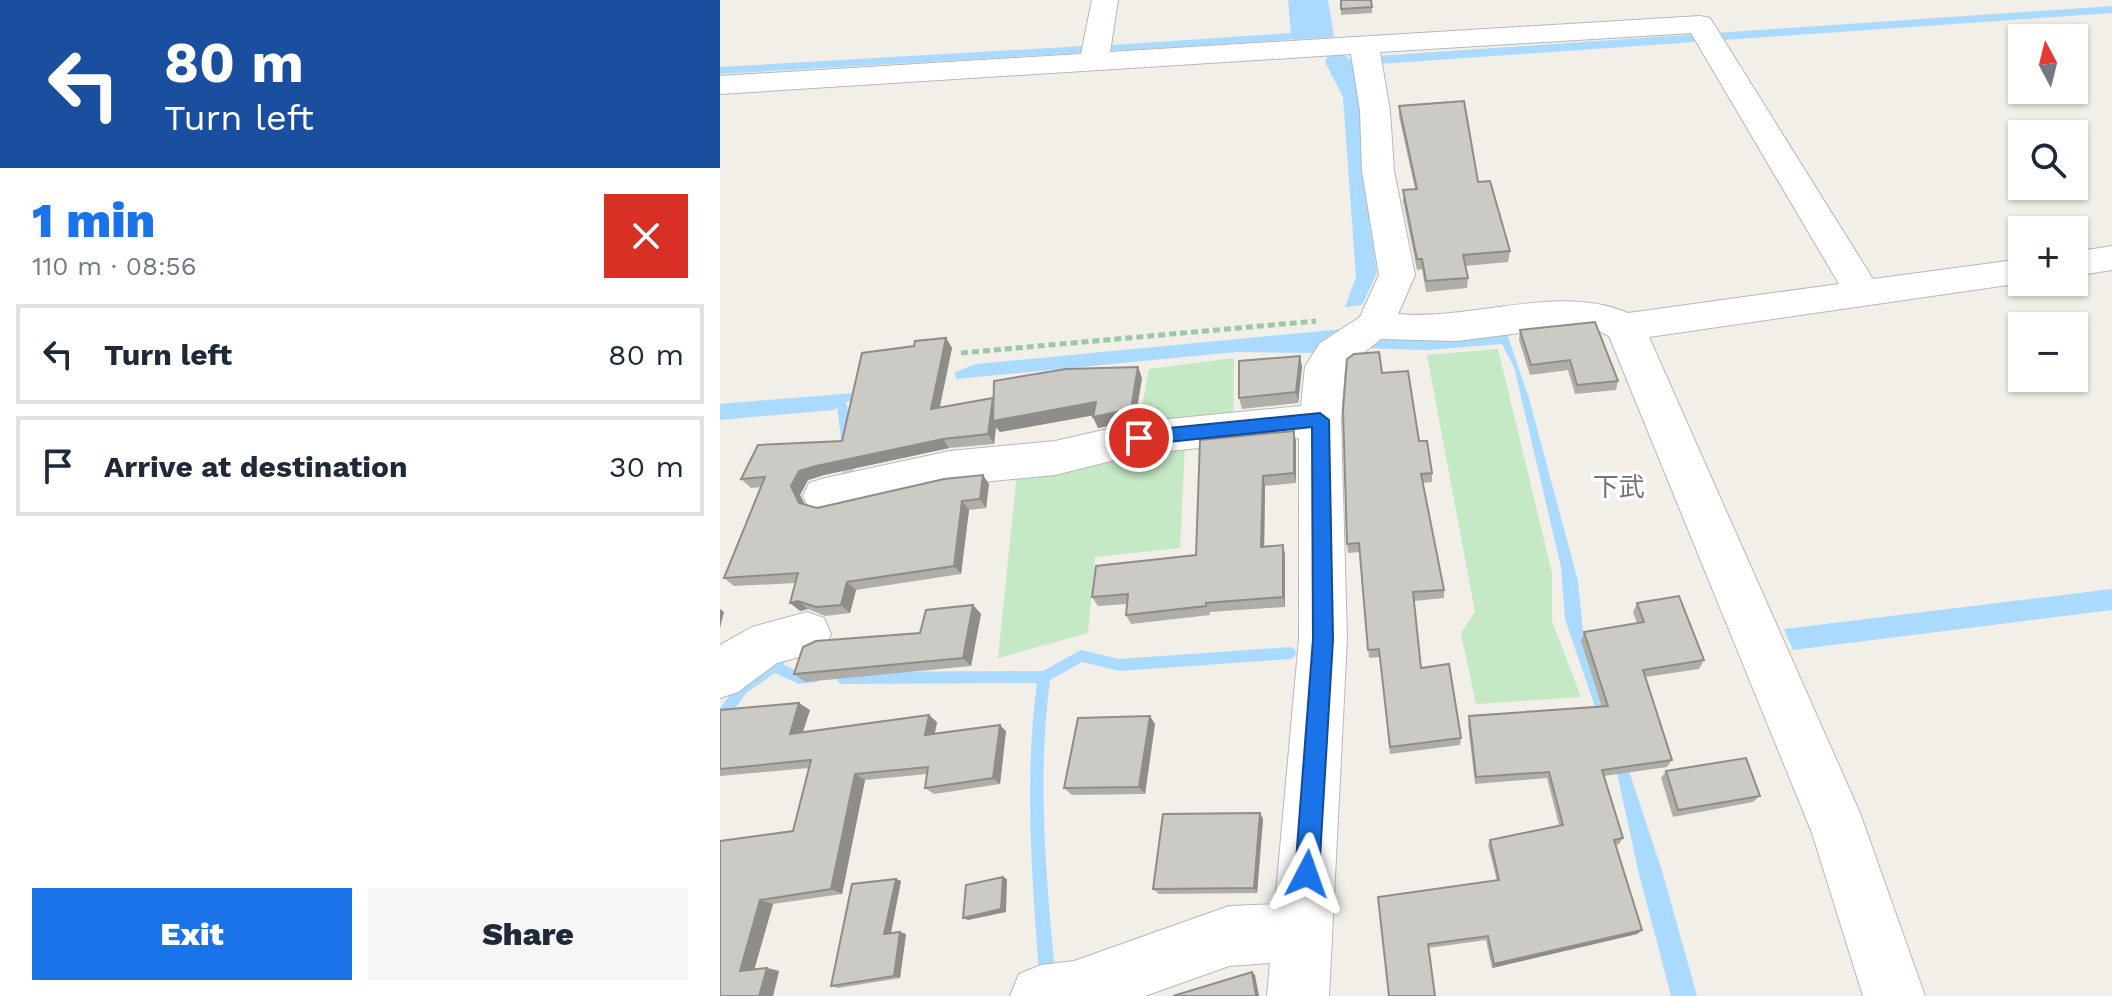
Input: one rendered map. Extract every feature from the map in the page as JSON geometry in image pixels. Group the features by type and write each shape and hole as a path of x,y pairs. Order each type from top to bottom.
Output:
{"street":[{"path":"1094,63 1105,0"},
{"path":"720,85 1703,24 1863,294"},
{"path":"1298,996 1323,639 1320,420 1325,367 1334,353 1375,325 1397,275 1378,171 1375,111 1364,45"},
{"path":"2088,262 2112,258"},
{"path":"1375,325 1399,330 1501,323 1563,313 1604,316 1625,327 2008,273"},
{"path":"1625,327 1840,833 1894,996"},
{"path":"825,496 950,468 1055,458 1139,438 1320,420"},
{"path":"720,675 749,650 767,641 807,634"},
{"path":"1041,996 1074,991 1229,936 1303,932"}],"path":[{"path":"961,353 1359,317 1375,325"}],"green space":[{"path":"1498,349 1552,573 1552,621 1581,697 1476,704 1461,633 1475,612 1427,355"},
{"path":"1234,358 1233,419 1138,430 1149,369"},
{"path":"1185,444 1180,548 1095,557 1088,633 998,658 1017,473"}],"water":[{"path":"1288,0 1328,0 1334,37 1111,51 1112,45 1291,33"},
{"path":"2112,6 2112,13 1379,64 1377,56"},
{"path":"1084,46 1082,53 720,74 720,67"},
{"path":"1342,53 1352,61 1363,112 1363,177 1377,273 1362,305 1345,307 1356,277 1343,97 1325,62 1328,55"},
{"path":"1343,329 1316,353 1236,352 956,379 955,372 976,364"},
{"path":"1507,334 1528,395 1578,581 1583,632 1663,874 1697,996 1671,996 1638,870 1616,768 1565,619 1561,567 1514,367 1502,344 1428,350 1361,348 1369,341"},
{"path":"853,393 851,400 833,410 720,420 720,404"},
{"path":"2112,589 2112,610 1793,650 1784,629"}],"building":[{"path":"1341,0 1371,0 1372,7 1341,9"},
{"path":"1464,101 1478,182 1490,181 1510,251 1463,255 1468,278 1426,281 1422,259 1417,259 1403,190 1417,189 1399,106"},
{"path":"1595,322 1618,381 1577,385 1570,360 1531,365 1520,330"},
{"path":"946,338 931,409 993,398 988,434 943,439 816,466 799,471 791,486 799,503 817,508 944,479 983,475 980,499 962,501 954,566 847,582 841,605 816,607 798,601 790,603 798,573 724,578 765,477 741,479 758,445 842,441 862,353 914,346 915,341"},
{"path":"1379,352 1382,373 1408,371 1419,441 1427,441 1432,473 1421,474 1444,590 1413,592 1421,668 1449,664 1461,738 1390,747 1379,649 1368,650 1359,543 1347,544 1343,410 1347,359 1354,354"},
{"path":"1300,356 1296,392 1239,398 1239,361"},
{"path":"1138,367 1131,409 1093,417 1096,402 993,421 994,381 1066,369"},
{"path":"1294,431 1294,473 1263,476 1261,547 1283,545 1283,597 1206,603 1206,606 1126,615 1128,594 1092,597 1096,566 1196,555 1200,440"},
{"path":"1679,596 1704,660 1643,670 1672,760 1602,770 1623,838 1614,840 1642,930 1494,964 1488,936 1428,944 1435,996 1389,996 1378,897 1499,880 1490,840 1563,825 1549,772 1476,777 1469,716 1608,706 1584,632 1644,622 1637,603"},
{"path":"973,605 963,658 794,674 803,647 816,641 920,633 926,610"},
{"path":"799,703 790,734 929,715 925,735 1000,725 993,778 925,788 928,767 855,774 831,889 760,900 740,971 767,968 759,996 720,996 720,841 793,831 811,760 720,769 720,710"},
{"path":"1150,716 1139,787 1064,788 1078,718"},
{"path":"1746,758 1760,796 1678,810 1666,771"},
{"path":"1260,813 1254,888 1153,889 1163,814"},
{"path":"1003,877 1001,909 963,918 966,885"},
{"path":"896,879 884,934 900,932 894,976 831,986 852,884"},
{"path":"1252,972 1256,996 1173,996"}],"waterway":[{"path":"842,405 849,464 847,481"},
{"path":"1044,677 1081,656 1119,665 1290,653"},
{"path":"720,719 742,689 779,663"},
{"path":"776,667 799,678 813,678"},
{"path":"842,678 1044,677"},
{"path":"1044,677 1036,787 1038,862 1047,973"}],"district":[{"name":"下武","path":"1619,487"}],"route":[{"path":"1139,438 1320,420 1323,639 1307,874"}]}
